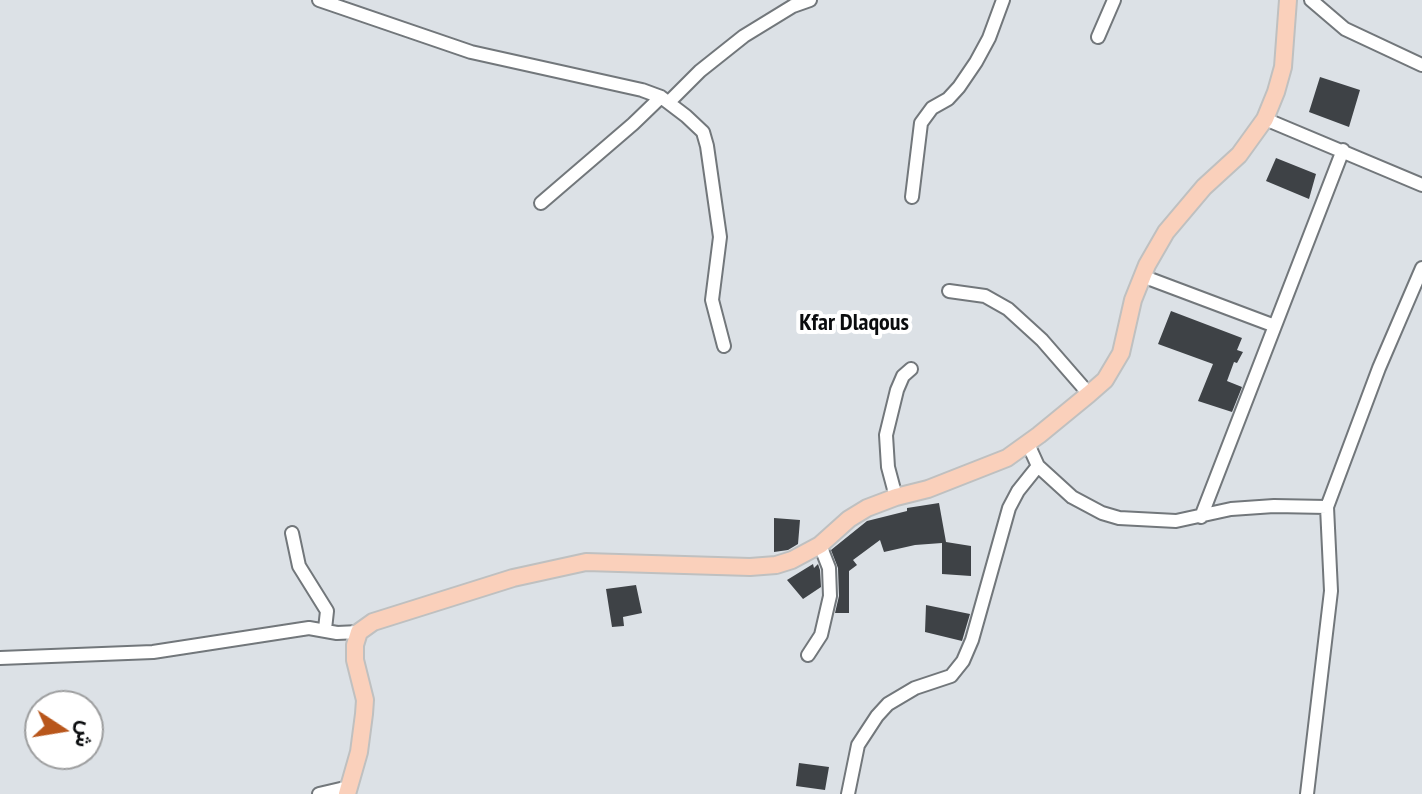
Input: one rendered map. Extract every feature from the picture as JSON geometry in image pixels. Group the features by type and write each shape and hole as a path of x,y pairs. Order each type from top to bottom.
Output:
{"main road":[{"path":"348,790 359,752 365,700 355,660 359,632 373,622 522,576 586,562 750,567 792,560 820,545 849,519 896,497 989,467 1028,444 1089,394 1105,380 1121,353 1142,276 1175,219 1239,155 1265,119 1283,67 1288,0"}],"street":[{"path":"319,0 471,52 642,90 665,100 698,127 706,138 720,237 712,300 724,346"},
{"path":"541,203 633,124 744,36 793,6 810,0"},
{"path":"912,197 921,123 932,108 948,99 959,87 976,62 1003,0"},
{"path":"1098,37 1114,0"},
{"path":"1311,0 1345,29 1422,65"},
{"path":"1265,119 1422,185"},
{"path":"1201,517 1343,150"},
{"path":"1307,794 1330,601 1327,507 1384,355 1422,268"},
{"path":"1142,276 1275,326"},
{"path":"949,291 985,296 1008,309 1042,340 1089,394"},
{"path":"896,497 887,458 886,435 897,390 903,376 911,369"},
{"path":"1028,444 1038,466 1072,497 1119,518 1176,521 1241,508 1327,507"},
{"path":"848,794 858,745 877,716 888,704 915,688 951,676 963,661 972,640 1009,508 1038,466"},
{"path":"292,533 299,566 327,611 325,629"},
{"path":"808,655 821,635 830,596 829,568 820,545"},
{"path":"0,658 153,652 309,628 337,633 359,632"},
{"path":"319,794 348,790"}],"building":[{"path":"1320,77 1360,90 1349,127 1309,112"},
{"path":"1276,158 1316,174 1309,199 1266,181"},
{"path":"1171,311 1242,338 1237,350 1243,352 1237,363 1234,362 1227,381 1242,387 1232,412 1198,401 1213,364 1158,344"},
{"path":"939,503 946,542 971,546 971,576 942,574 942,543 884,552 880,540 853,560 857,565 849,571 849,613 835,613 839,596 838,568 831,550 867,521 907,511 907,508"},
{"path":"774,518 800,520 798,544 788,550 774,552"},
{"path":"813,564 814,568 818,564 821,587 803,599 787,580"},
{"path":"636,585 642,613 623,617 624,626 612,627 606,589"},
{"path":"926,605 970,614 962,641 925,632"},
{"path":"799,763 829,767 825,790 796,786"}],"district":[{"name":"Kfar Dlaqous","path":"854,323"}]}
